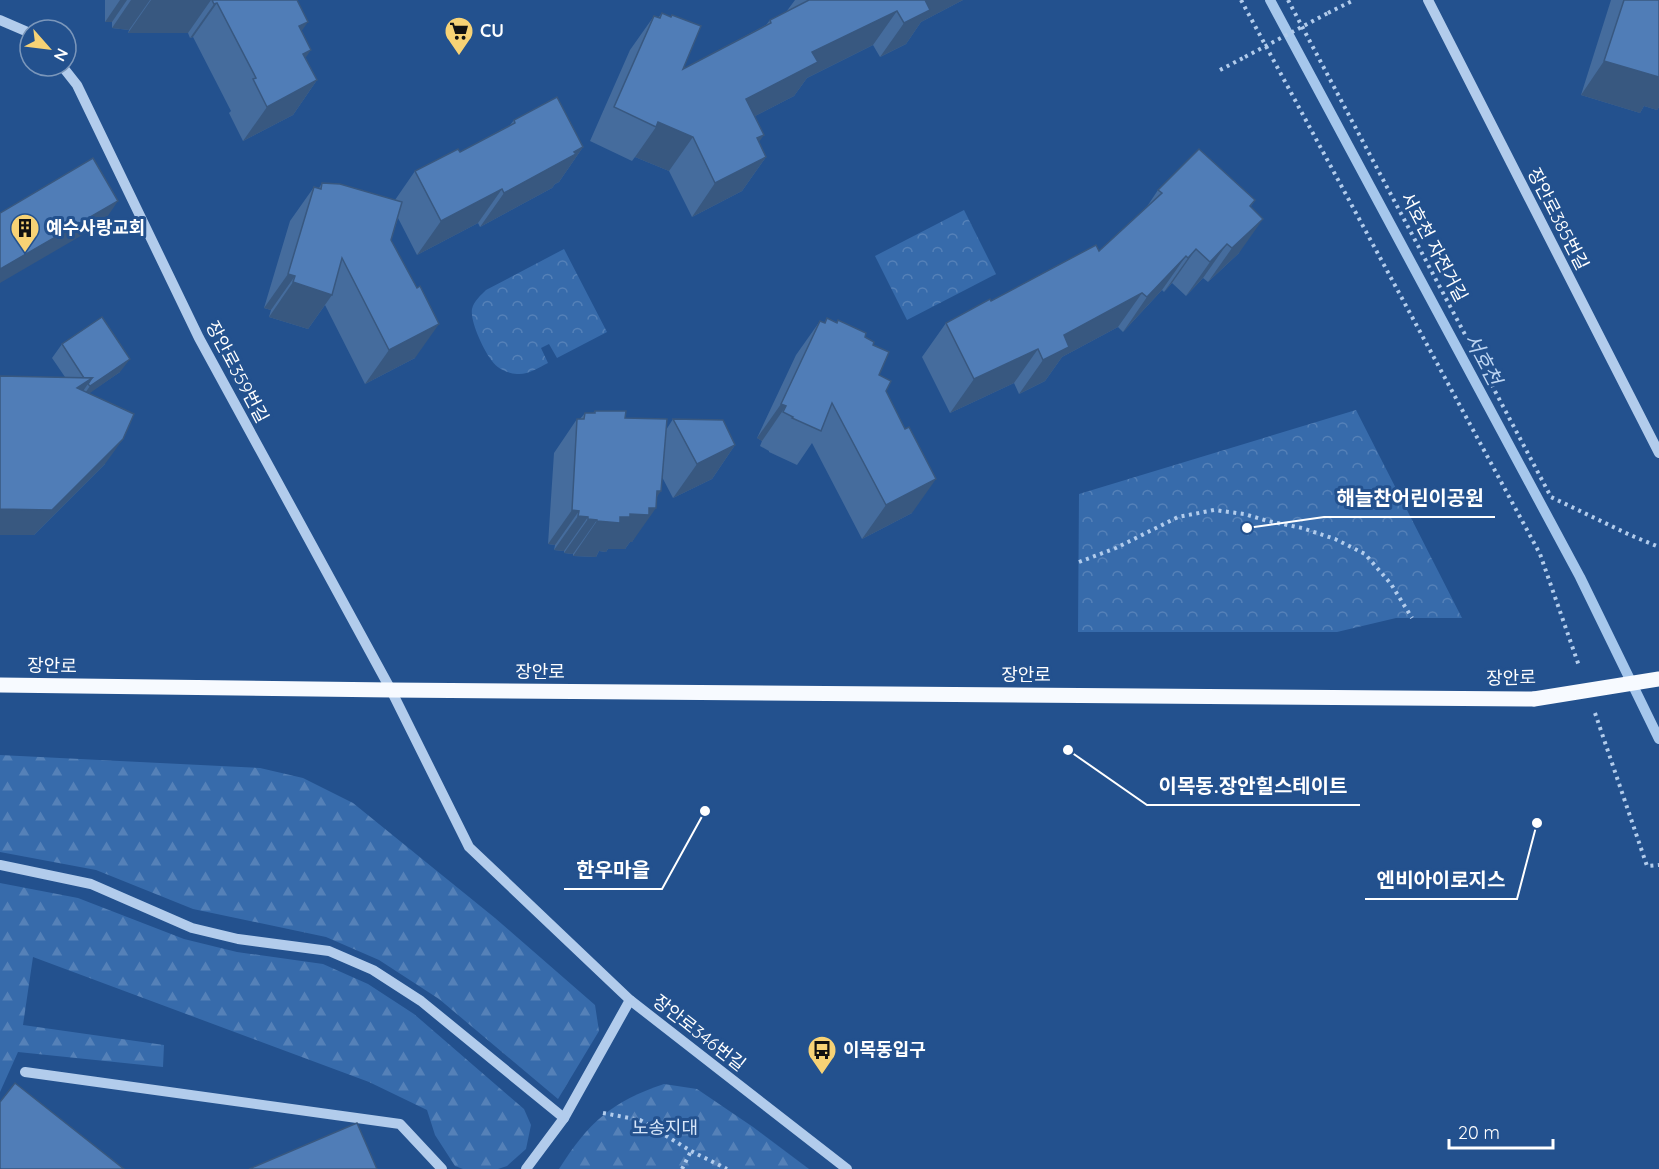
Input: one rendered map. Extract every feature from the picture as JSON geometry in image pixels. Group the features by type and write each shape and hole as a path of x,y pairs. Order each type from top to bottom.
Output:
{"main road":[{"name":"장안로","path":"0,685 1534,699 1659,679"}],"street":[{"name":"장안로385번길","path":"1428,0 1659,453"},
{"path":"0,20 18,28"},
{"name":"장안로359번길","path":"71,78 77,85 199,338 391,690"},
{"path":"391,690 469,847 630,1000"},
{"path":"0,865 91,884 192,928 238,939 329,951 373,970 421,1001 564,1118"},
{"name":"장안로346번길","path":"526,1169 564,1118 630,1000 847,1169"},
{"path":"25,1072 400,1124 442,1169"}],"path":[{"path":"1241,0 1540,554 1582,676"},
{"name":"서호천 자전거길","path":"1288,0 1551,497 1659,547"},
{"path":"1220,70 1354,0"},
{"path":"1079,562 1116,548 1178,518 1214,510 1244,514 1302,528 1335,539 1365,554 1391,584 1413,618"},
{"path":"1594,710 1647,866 1659,865"},
{"path":"603,1113 640,1120 726,1169"},
{"path":"682,1169 692,1151"}],"green space":[{"path":"964,210 996,274 907,320 875,256"},
{"path":"564,249 607,332 557,358 549,344 541,348 548,363 529,372 517,374 503,370 492,361 478,336 472,315 474,303 486,290"},
{"path":"1356,410 1462,618 1396,618 1337,632 1078,632 1079,494"},
{"path":"0,755 260,768 303,778 353,803 495,918 595,1005 599,1031 558,1099 439,999 379,960 326,937 193,909 96,870 0,852"},
{"path":"0,883 78,898 184,939 237,952 323,964 368,984 414,1014 524,1109 531,1125 526,1149 507,1166 498,1169 463,1169 455,1166 435,1135 427,1110 369,1082 33,957 23,1025 164,1045 163,1067 18,1052 0,1092"},
{"name":"노송지대","path":"664,1084 697,1089 809,1169 559,1169 580,1139 603,1116 630,1098"}],"building":[{"path":"212,0 297,0 308,22 299,26 311,50 303,54 317,80 267,107 253,79 256,78 217,3 214,4"},
{"path":"809,0 925,0 930,10 904,23 897,11 812,52 818,62 746,99 764,135 757,138 766,157 715,183 693,137 658,122 656,127 614,107 654,16 660,18 662,13 671,17 672,15 701,26 683,69 771,23 770,20"},
{"path":"1624,0 1659,0 1659,77 1604,61"},
{"path":"557,97 583,147 574,152 576,154 504,193 502,189 441,221 415,171 458,149 460,152 515,123 514,120"},
{"path":"1199,149 1255,200 1250,206 1263,219 1232,248 1227,244 1210,262 1196,249 1188,258 1186,256 1147,297 1142,293 1064,335 1069,347 1043,360 1038,349 974,379 946,323 1096,245 1099,251 1162,193 1158,190"},
{"name":"예수사랑교회","path":"93,158 118,201 0,269 0,213"},
{"path":"322,183 340,184 402,202 391,240 417,288 420,286 439,324 389,350 342,258 332,295 293,282 295,276 288,274 314,187 321,189"},
{"path":"102,317 130,359 90,386 88,384 92,378 84,378 62,344"},
{"path":"827,318 837,323 838,320 866,333 865,337 874,342 873,345 889,352 879,375 891,381 886,391 905,429 909,427 936,479 886,505 832,403 821,431 783,412 786,406 781,404 820,321 825,323"},
{"path":"0,376 92,378 77,388 134,414 123,439 52,510 0,509"},
{"path":"595,411 626,411 625,418 667,419 661,491 657,491 656,508 649,508 649,515 630,514 630,517 620,517 620,523 588,519 588,517 578,516 579,511 572,510 577,419 584,419 585,413 595,413"},
{"path":"673,419 723,420 735,445 697,464"},
{"path":"15,1083 124,1169 1,1169 0,1102"},
{"path":"357,1123 377,1169 249,1169"}],"waterway":[{"name":"서호천","path":"1270,0 1580,577 1659,739"}],"place":[{"name":"CU","path":"459,56"},
{"name":"예수사랑교회","path":"25,254"},
{"name":"해늘찬어린이공원","path":"1247,528"},
{"name":"이목동.장안힐스테이트","path":"1068,750"},
{"name":"한우마을","path":"705,811"},
{"name":"엔비아이로지스","path":"1537,823"},
{"name":"이목동입구","path":"822,1076"}]}
